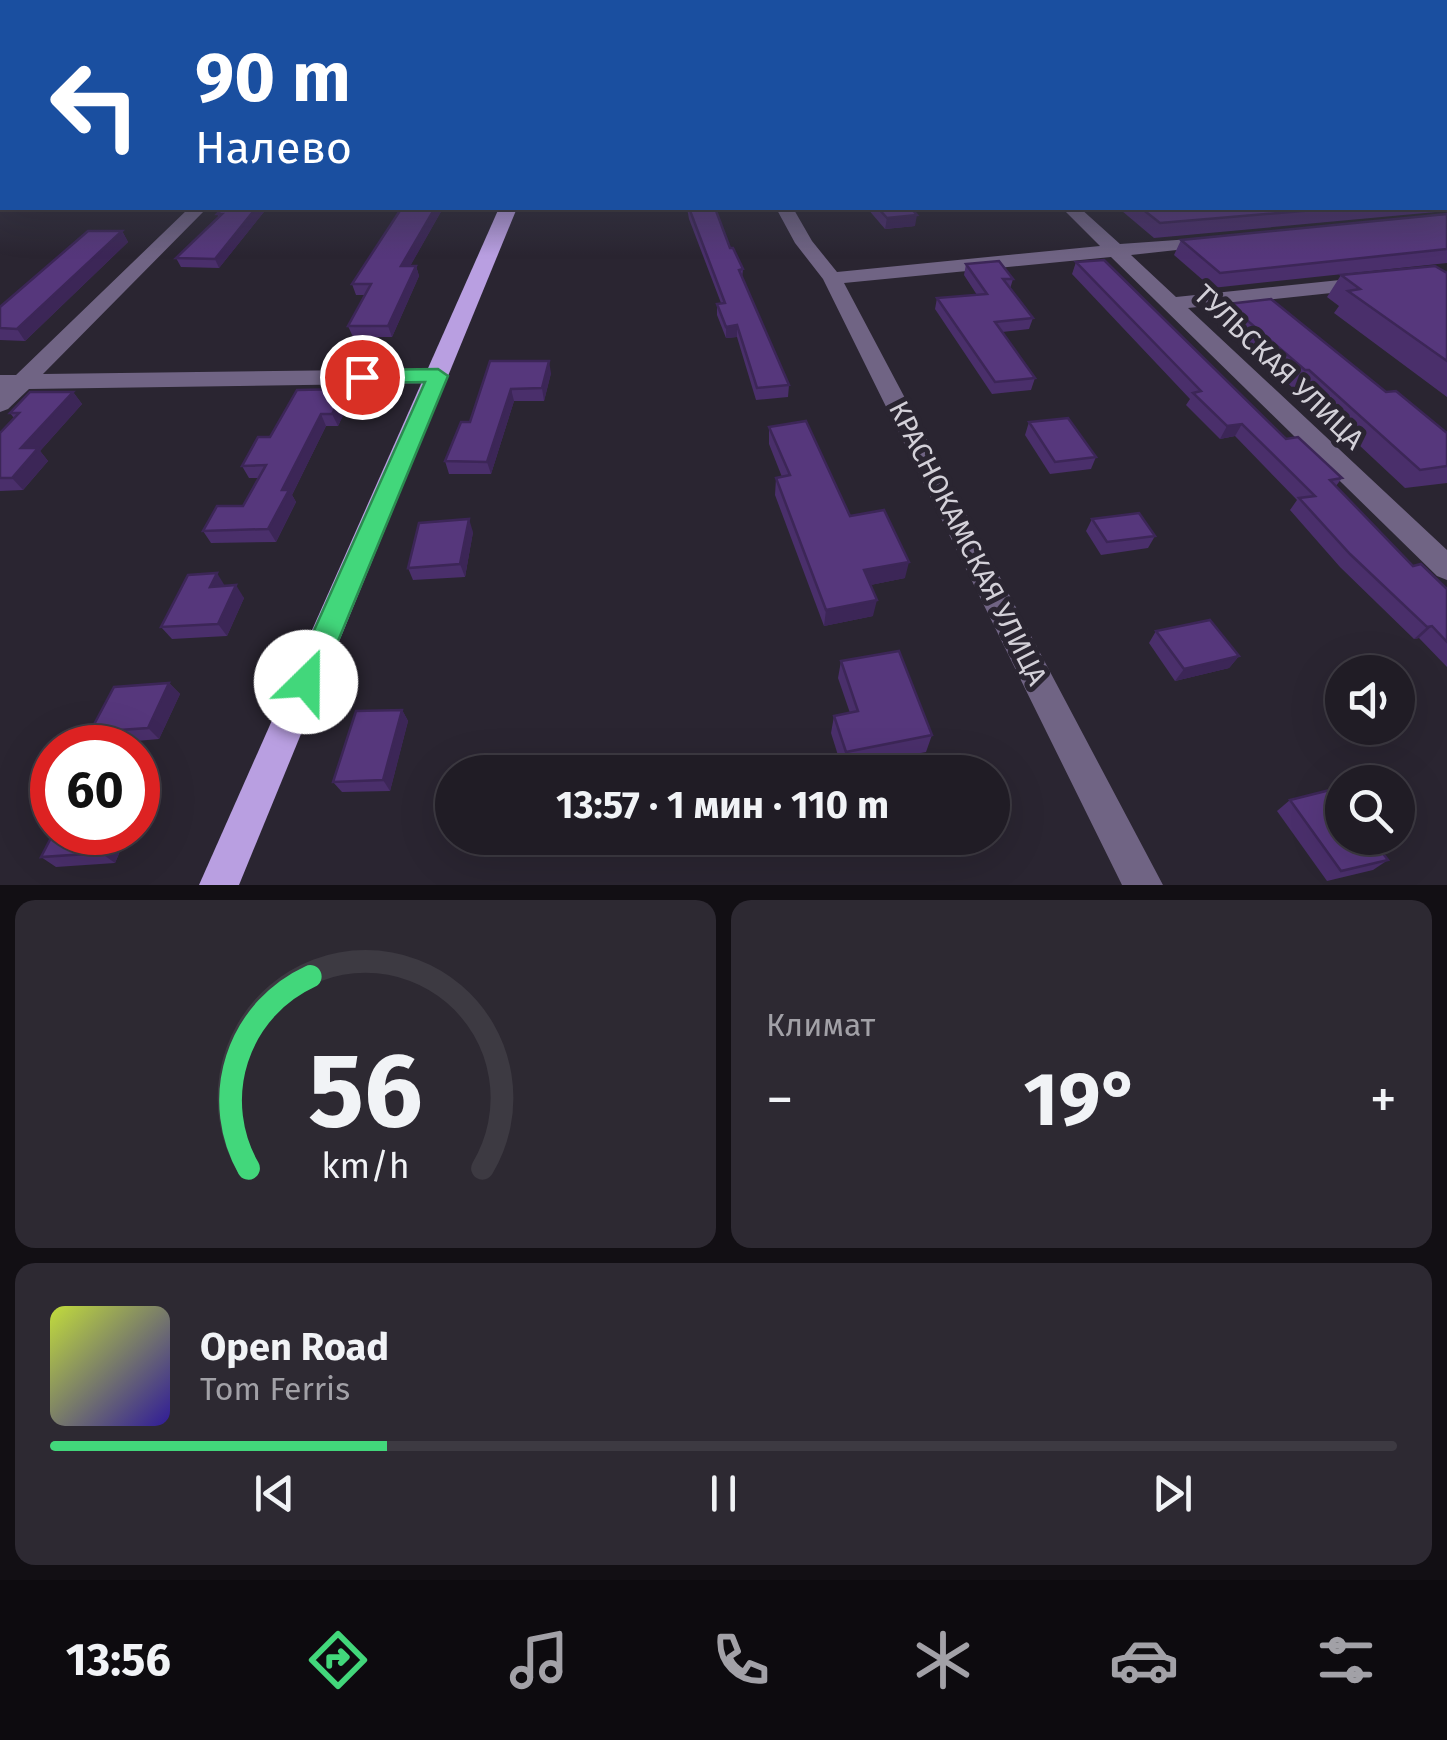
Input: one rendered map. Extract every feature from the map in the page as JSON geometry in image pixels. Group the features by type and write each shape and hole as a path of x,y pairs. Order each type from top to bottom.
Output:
{"main road":[{"path":"219,885 507,210"}],"street":[{"path":"0,404 11,382 196,210"},
{"name":"КРАСНОКАМСКАЯ УЛИЦА","path":"787,210 804,243 832,278 1142,885"},
{"name":"ТУЛЬСКАЯ УЛИЦА","path":"1073,210 1447,568"},
{"path":"832,278 1227,239"},
{"path":"1170,304 1389,281"},
{"path":"11,382 438,376"}],"building":[{"path":"221,210 254,210 215,259 176,258 222,214 217,214"},
{"path":"400,210 434,210 401,266 416,266 388,326 348,326 371,284 352,284"},
{"path":"690,210 716,210 789,385 757,388 737,325 726,327 717,304 725,303"},
{"path":"880,210 913,210 917,215 887,218"},
{"path":"1144,210 1314,210 1160,223"},
{"path":"1447,214 1447,249 1220,273 1181,240"},
{"path":"88,231 122,231 17,329 0,328 0,307"},
{"path":"1104,260 1286,439 1298,437 1342,478 1330,480 1413,566 1421,564 1447,589 1447,642 1350,554 1299,498 1315,496 1242,424 1227,426 1193,393 1201,391 1076,262"},
{"path":"999,261 1013,279 1003,279 1033,318 995,322 1035,378 995,382 937,298 987,294 966,264"},
{"path":"1435,266 1447,273 1447,361 1348,291 1360,289 1341,275"},
{"path":"1271,299 1386,392 1396,391 1447,433 1447,466 1420,470 1309,370 1228,304"},
{"path":"490,361 549,361 542,388 511,389 487,462 445,461 461,422 470,422"},
{"path":"345,389 332,414 321,414 282,490 289,490 268,529 203,531 217,506 243,506 266,465 242,466 258,437 270,437 297,390"},
{"path":"30,392 73,392 21,448 38,448 12,478 0,478 0,433 19,413 10,413"},
{"path":"1068,418 1096,457 1055,462 1029,422"},
{"path":"806,421 850,516 884,510 909,562 864,570 877,600 826,610 776,478 790,475 769,427"},
{"path":"1139,513 1155,536 1107,542 1092,519"},
{"path":"469,519 460,564 408,568 419,523"},
{"path":"217,573 210,587 236,585 218,624 161,627 188,575"},
{"path":"1210,620 1239,656 1184,669 1156,631"},
{"path":"899,651 932,735 846,752 834,716 858,711 841,661"},
{"path":"169,683 149,725 94,725 114,687"},
{"path":"402,710 383,780 333,782 356,711"},
{"path":"1325,791 1325,849 1290,800"},
{"path":"1330,855 1384,855 1388,860 1341,871"}],"route":[{"path":"306,682 438,376 362,377"}]}
